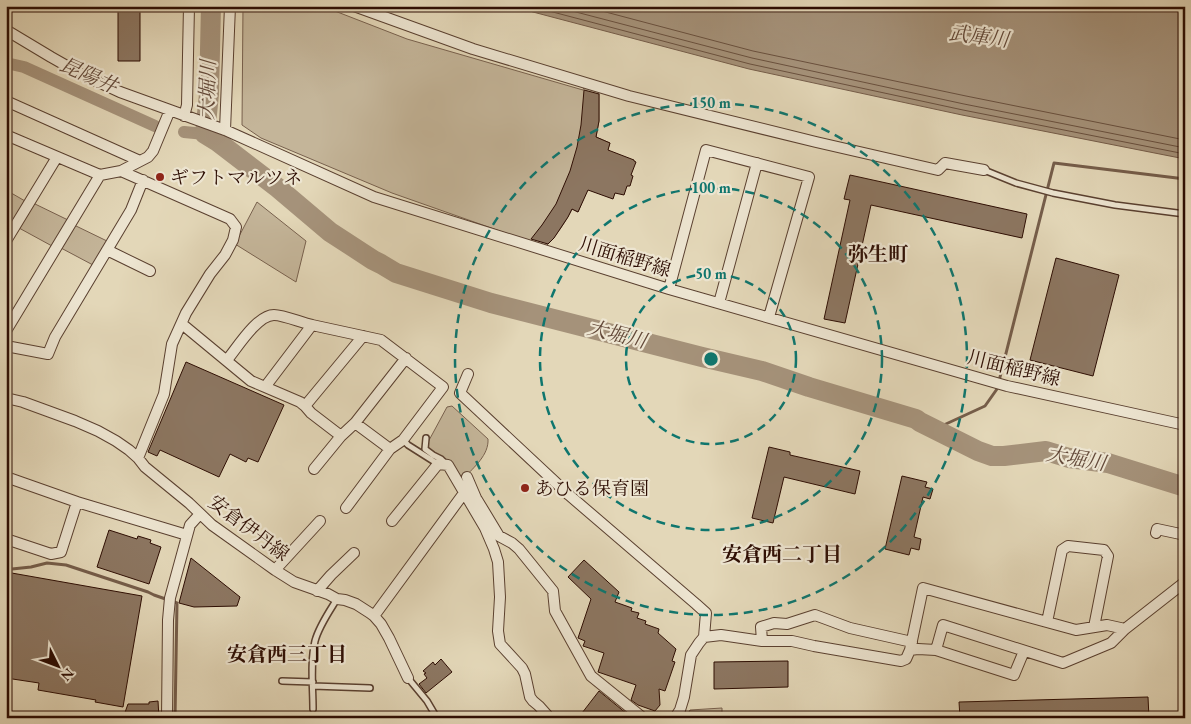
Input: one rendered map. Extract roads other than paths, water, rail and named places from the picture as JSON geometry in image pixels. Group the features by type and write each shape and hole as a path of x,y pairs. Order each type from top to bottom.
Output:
{"street":[{"path":"187,117 189,6"},
{"path":"224,130 230,6"},
{"path":"354,6 474,49 629,96 938,170 945,163 984,170"},
{"name":"川面稲野線","path":"6,30 51,58 120,92 224,130 374,196 668,289 1007,386 1185,425"},
{"path":"6,101 140,161"},
{"path":"7,137 100,175 121,171 148,157 153,151 170,110"},
{"path":"668,289 706,150 809,177 769,317"},
{"path":"6,241 57,157"},
{"path":"719,303 757,163"},
{"path":"121,171 230,219 236,227 233,240 225,255 210,274 186,313 172,344 164,394 138,458"},
{"path":"6,331 100,175"},
{"path":"6,346 48,354 55,337 131,210 143,180"},
{"path":"106,250 150,271"},
{"path":"227,360 261,319 275,315 382,340 443,386 403,440 390,449 346,508"},
{"path":"182,324 251,381 306,406 311,413 341,436"},
{"path":"265,387 312,325"},
{"path":"306,406 364,336"},
{"path":"314,469 406,358"},
{"path":"468,374 460,393 569,495 706,613 704,637 691,655 684,697 675,718"},
{"name":"安倉伊丹線","path":"6,398 23,402 98,431 123,445 138,458 145,468 189,503 212,526 275,570 294,582 337,599 356,604 374,616 389,638 408,678"},
{"path":"354,423 390,449"},
{"path":"392,521 438,464 448,465 484,528 498,562 500,597 498,631 500,644 522,668 530,697 548,715 548,718"},
{"path":"6,477 77,502 187,535"},
{"path":"467,477 476,498 499,536 519,549 553,592 555,611 591,676 644,718"},
{"path":"374,616 464,493"},
{"path":"6,539 51,554 61,552 77,502"},
{"path":"167,718 170,598 190,525 200,515"},
{"path":"275,570 320,521"},
{"path":"1157,529 1185,535"},
{"path":"1046,622 1062,550 1068,546 1104,550 1108,556 1094,627"},
{"path":"317,591 354,553"},
{"path":"936,650 943,625 1063,663 1111,643 1125,628 1185,582"},
{"path":"704,637 721,635 762,641 792,641 901,661 906,659 911,646 923,588 1076,630 1107,625 1125,628"},
{"path":"762,641 761,627 774,623 787,624 815,615 918,649 936,650 1014,675 1024,651"}],"lane":[{"path":"984,170 1016,183 1052,192 1115,205 1185,214"},
{"path":"403,440 438,464 443,461 425,449 426,438"},
{"path":"313,709 316,641 337,599"},
{"name":"安倉伊丹線","path":"408,678 427,701 437,718"},
{"path":"282,681 370,688"}],"water":[{"name":"武庫川","path":"514,6 1185,6 1185,159 962,115 749,69"}],"waterway":[{"name":"大堀川","path":"211,6 209,94 205,134 278,188 330,232 396,273 491,303 762,371 916,419 978,451 992,456 1046,451 1069,458 1108,463 1185,487"},
{"name":"昆陽井","path":"6,63 24,67 155,126"},
{"name":"昆陽井","path":"184,132 205,134"},
{"path":"935,429 985,406 997,389 1054,163 1185,179"},
{"path":"6,568 31,567 47,563 66,565 177,603 175,718"}],"place":[{"name":"ギフトマルツネ","path":"160,177"},
{"name":"あひる保育園","path":"525,488"}],"district":[{"name":"弥生町","path":"878,254"},
{"name":"安倉西二丁目","path":"782,554"},
{"name":"安倉西三丁目","path":"287,654"}]}
